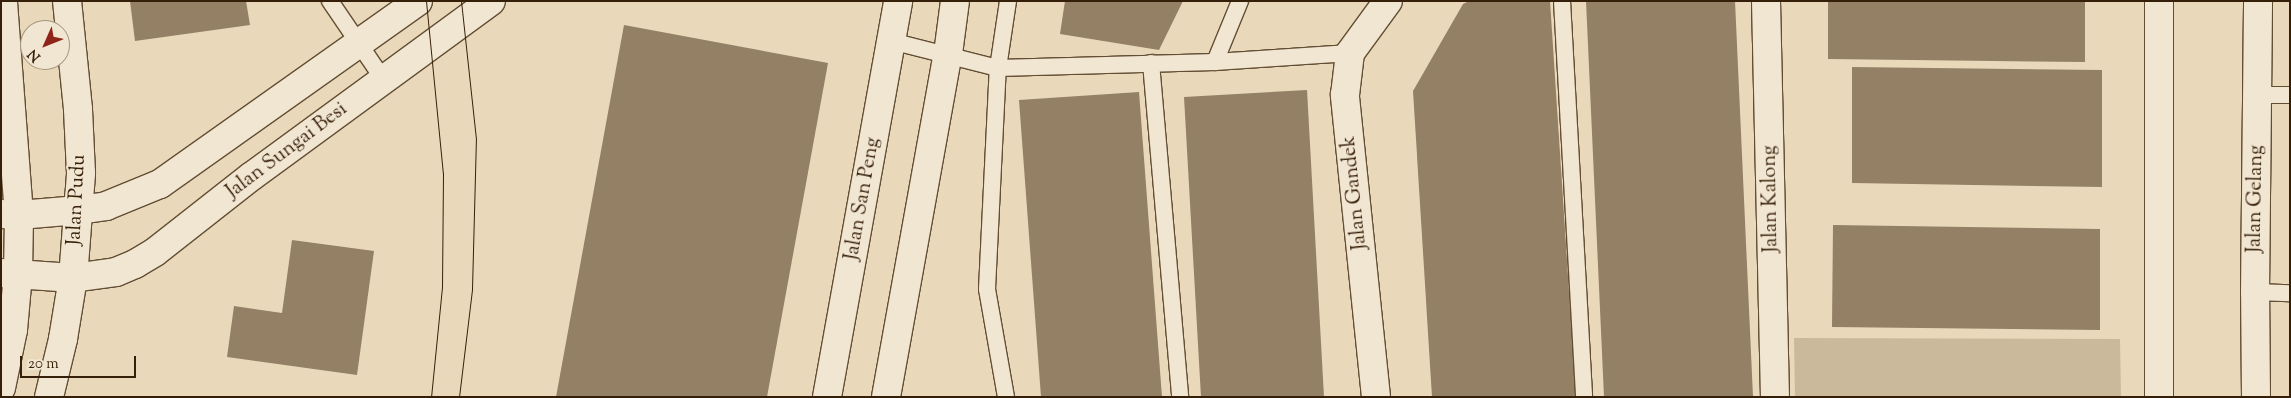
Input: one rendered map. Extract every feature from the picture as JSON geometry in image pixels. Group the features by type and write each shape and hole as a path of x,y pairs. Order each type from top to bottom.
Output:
{"street":[{"name":"Jalan Pudu","path":"49,397 63,338 73,278 81,174 80,130 68,1"},
{"path":"10,214 79,210 106,206 160,184 418,1"},
{"name":"Jalan Sungai Besi","path":"10,274 73,278 116,272 135,264 155,252 252,176 491,1"},
{"name":"Jalan San Peng","path":"827,397 898,1"},
{"path":"886,397 956,1"},
{"name":"Jalan Gandek","path":"1376,397 1345,95 1350,53 1388,1"},
{"name":"Jalan Kalong","path":"1766,1 1775,397"},
{"path":"2159,1 2159,397"},
{"name":"Jalan Gelang","path":"2256,397 2255,292 2258,1"},
{"path":"1,388 13,330 3,3"}],"lane":[{"path":"330,1 358,45 383,79"},
{"path":"1006,397 987,289 998,68 1008,1"},
{"path":"1215,62 1240,1"},
{"path":"1562,1 1584,397"},
{"path":"891,41 998,68 1215,62 1350,53"},
{"path":"1150,64 1180,397"},
{"path":"2257,95 2290,95"},
{"path":"2255,292 2290,293"}],"shaded area":[{"path":"1794,338 2120,339 2121,397 1795,397"}],"building":[{"path":"130,1 246,1 250,25 135,41"},
{"path":"1065,1 1183,1 1159,50 1060,34"},
{"path":"1469,1 1550,1 1576,397 1432,397 1413,91 1463,4"},
{"path":"1586,1 1735,1 1753,397 1604,397"},
{"path":"1828,1 2085,1 2085,62 1828,59"},
{"path":"624,25 828,63 767,397 556,397"},
{"path":"1852,67 2102,70 2102,187 1852,183"},
{"path":"1307,90 1324,397 1201,397 1184,97"},
{"path":"1139,92 1162,397 1041,397 1019,100"},
{"path":"1833,225 2100,229 2100,330 1832,327"},
{"path":"292,240 374,251 357,375 227,357 234,306 282,313"}],"tram line":[{"path":"426,1 443,173 442,287 431,397"},
{"path":"459,397 472,289 476,139 461,1"}]}
